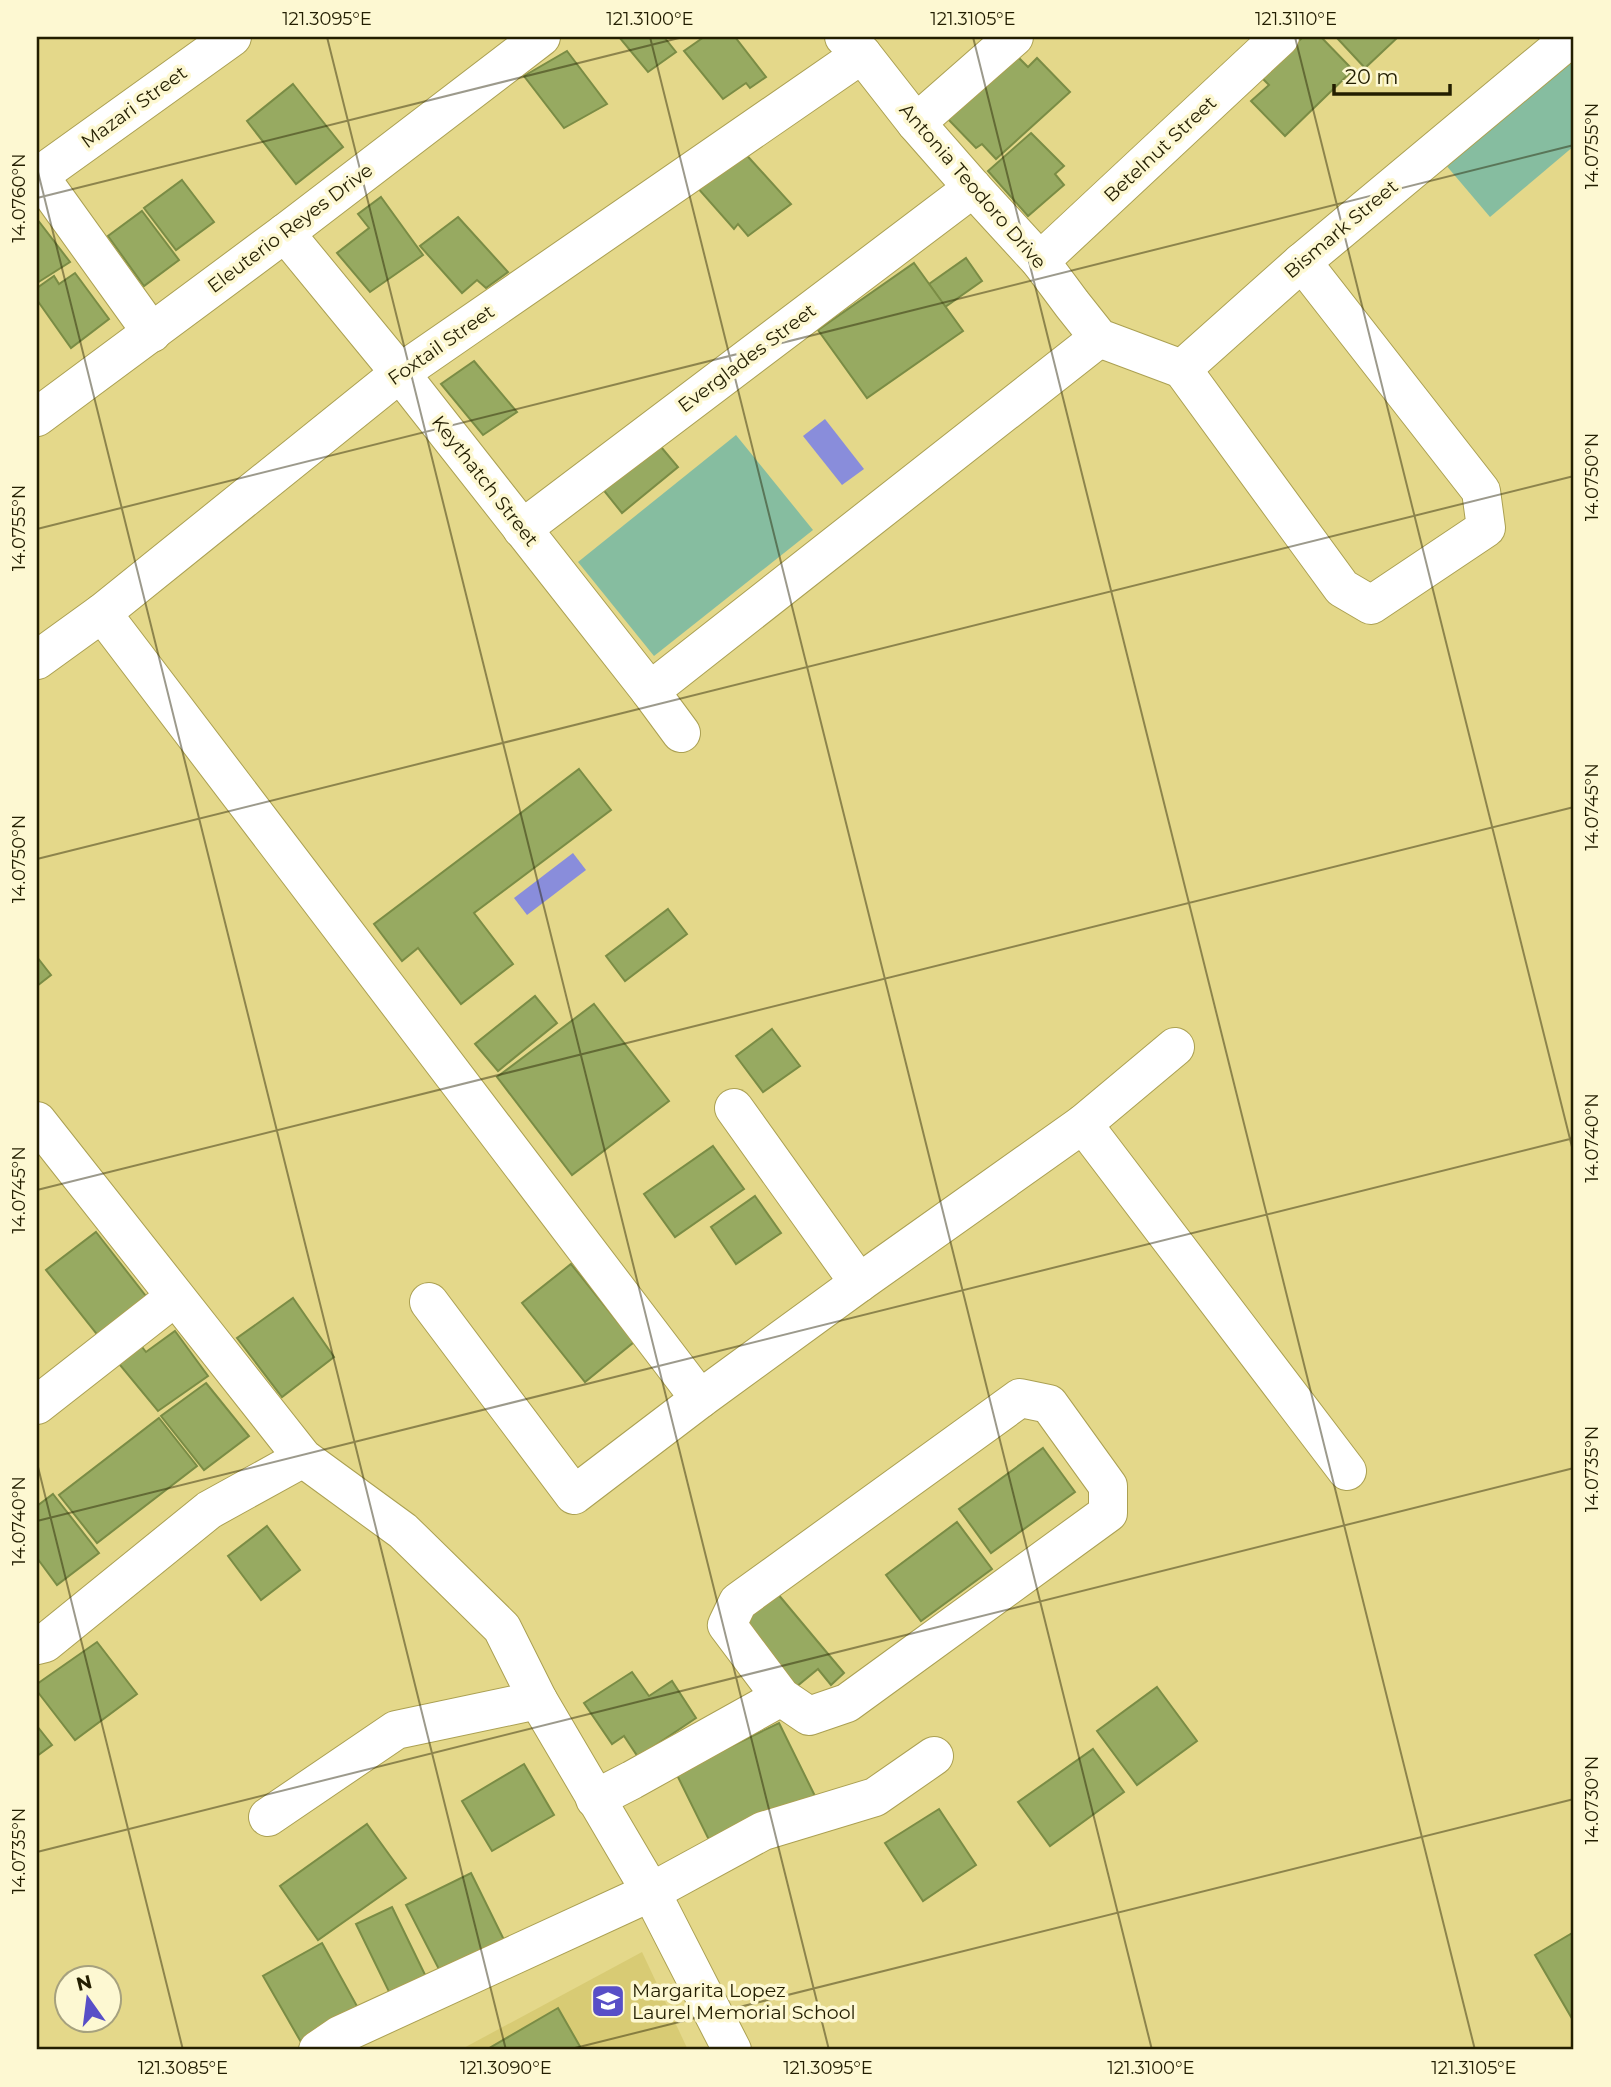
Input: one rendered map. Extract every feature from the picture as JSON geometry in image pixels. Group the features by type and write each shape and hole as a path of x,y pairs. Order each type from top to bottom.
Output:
{"street":[{"name":"Mazari Street","path":"37,175 232,37"},
{"name":"Eleuterio Reyes Drive","path":"37,417 285,233 541,37"},
{"path":"916,123 1014,37"},
{"name":"Betelnut Street","path":"1040,261 1280,37"},
{"name":"Bismark Street","path":"1182,369 1302,262 1572,37"},
{"name":"Antonia Teodoro Drive","path":"853,45 916,123 1040,261 1099,338"},
{"name":"Foxtail Street","path":"37,660 102,613 400,373 853,45"},
{"path":"37,175 152,333"},
{"name":"Everglades Street","path":"522,529 973,188"},
{"name":"Keythatch Street","path":"285,233 400,373 681,733"},
{"path":"650,691 1099,338 1182,369 1342,587 1371,605 1486,528 1481,491 1302,262"},
{"path":"102,613 700,1399"},
{"path":"429,1302 574,1495 859,1283 1083,1124 1175,1046"},
{"path":"734,1108 859,1283"},
{"path":"1083,1124 1348,1471"},
{"path":"44,1143 175,1297 303,1458 403,1531 502,1628 538,1700 651,1892 732,2050"},
{"path":"37,1405 175,1297"},
{"path":"1020,1398 1049,1404 1108,1486 1108,1513 847,1703 809,1716 781,1697 727,1625 738,1602 1020,1398"},
{"path":"37,1645 45,1643 209,1510 303,1458"},
{"path":"595,1798 781,1697"},
{"path":"268,1817 397,1730 538,1700"},
{"path":"317,2050 340,2035 651,1892 762,1831 875,1797 934,1756"}],"shaded area":[{"name":"Margarita Lopez Laurel Memorial School","path":"642,1952 688,2050 460,2050"}],"green space":[{"path":"1574,54 1574,146 1490,217 1445,164"},
{"path":"736,435 813,530 654,656 578,562"}],"water":[{"path":"825,419 864,469 842,485 803,436"},
{"path":"573,853 586,870 527,915 514,898"}],"building":[{"path":"619,37 664,37 676,52 648,72"},
{"path":"704,37 735,37 766,77 750,88 746,83 723,99 684,51"},
{"path":"1303,37 1321,37 1353,70 1285,136 1251,101 1269,85 1261,77"},
{"path":"1338,37 1398,37 1365,68"},
{"path":"567,51 607,104 564,128 524,76"},
{"path":"1016,55 1028,67 1037,58 1070,92 996,159 982,144 976,148 946,117"},
{"path":"293,84 343,147 296,184 247,121"},
{"path":"1031,133 1064,166 1055,174 1064,185 1028,216 988,171"},
{"path":"741,149 791,204 748,236 738,224 734,229 695,185"},
{"path":"182,180 214,222 176,250 144,208"},
{"path":"381,197 423,255 370,292 337,253 369,228 358,214"},
{"path":"142,211 179,260 144,286 108,236"},
{"path":"458,217 508,272 486,288 477,280 462,293 420,246"},
{"path":"37,219 70,262 37,283"},
{"path":"966,258 982,281 945,307 929,284"},
{"path":"914,263 963,331 867,398 818,330"},
{"path":"75,273 109,319 71,348 37,300 37,288 54,276 59,284"},
{"path":"474,361 517,412 483,435 441,384"},
{"path":"656,441 678,467 622,513 601,487"},
{"path":"579,769 611,810 474,913 513,964 461,1004 418,948 402,961 374,924"},
{"path":"668,909 687,934 625,981 606,956"},
{"path":"37,957 51,975 37,986"},
{"path":"535,996 557,1023 498,1071 475,1044"},
{"path":"594,1004 669,1101 572,1175 497,1077"},
{"path":"772,1029 800,1066 763,1092 736,1056"},
{"path":"713,1146 744,1189 675,1237 644,1194"},
{"path":"755,1196 781,1233 736,1264 711,1227"},
{"path":"96,1232 149,1300 100,1338 46,1270"},
{"path":"571,1264 634,1342 585,1382 522,1303"},
{"path":"293,1298 334,1357 282,1397 237,1338"},
{"path":"175,1331 208,1376 158,1411 115,1359 138,1342 146,1352"},
{"path":"206,1383 249,1436 204,1470 161,1416"},
{"path":"159,1418 197,1466 97,1543 59,1495"},
{"path":"1043,1448 1075,1492 991,1553 959,1509"},
{"path":"53,1494 99,1553 57,1585 37,1558 37,1506"},
{"path":"957,1522 992,1569 921,1621 886,1575"},
{"path":"267,1526 300,1570 261,1600 228,1556"},
{"path":"777,1593 844,1673 831,1685 818,1669 796,1687 742,1622"},
{"path":"97,1642 137,1694 75,1740 37,1691 37,1684"},
{"path":"632,1672 649,1696 672,1681 696,1718 638,1757 624,1736 612,1744 584,1703"},
{"path":"1157,1687 1197,1741 1137,1785 1097,1731"},
{"path":"779,1723 816,1798 713,1848 676,1773"},
{"path":"37,1726 52,1745 37,1756"},
{"path":"1093,1749 1124,1792 1050,1846 1018,1802"},
{"path":"524,1764 554,1815 492,1851 462,1801"},
{"path":"939,1809 976,1865 923,1901 885,1843"},
{"path":"367,1824 406,1878 318,1940 280,1886"},
{"path":"471,1873 509,1950 445,1981 406,1905"},
{"path":"392,1907 431,1987 395,2004 356,1924"},
{"path":"1574,1932 1574,2022 1535,1955"},
{"path":"322,1943 363,2017 305,2049 263,1976"},
{"path":"558,2008 582,2050 486,2050"}],"place":[{"name":"Margarita Lopez Laurel Memorial School","path":"608,2001"}]}
